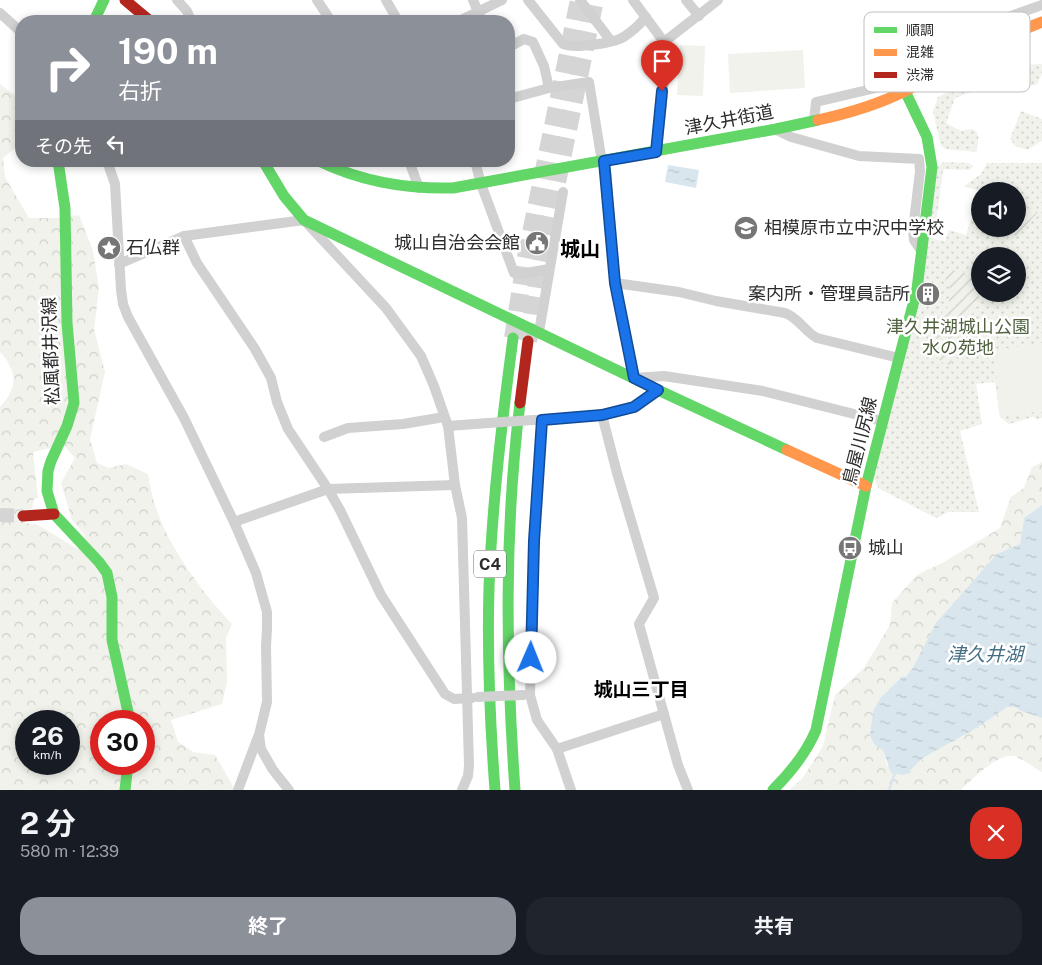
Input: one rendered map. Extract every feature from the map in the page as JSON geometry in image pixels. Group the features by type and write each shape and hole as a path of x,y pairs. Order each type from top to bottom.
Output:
{"main road":[{"path":"97,15 104,0"},
{"path":"125,0 143,15"},
{"name":"津久井街道","path":"1030,26 1042,22"},
{"name":"津久井街道","path":"332,167 371,182 395,187 453,188 656,152 814,121 858,111 904,92"},
{"name":"鳥屋川尻線","path":"773,790 799,762 816,730 866,486 917,289 932,166 932,150 906,92"},
{"name":"松風都井沢線","path":"59,167 65,208 67,323 74,403 67,426 50,461 47,492 54,514 99,562 107,574 112,597 112,640 128,710"},
{"path":"267,167 284,196 304,220 658,390 866,486"},
{"name":"C4","path":"495,790 490,718 489,587 500,450 513,338"},
{"name":"C4","path":"515,790 509,717 508,578 514,453 528,341"},
{"path":"23,516 54,514"},
{"path":"125,790 127,775"}],"street":[{"path":"177,0 188,15"},
{"path":"317,0 327,15"},
{"path":"386,0 395,15"},
{"path":"472,0 479,15"},
{"path":"483,15 502,0"},
{"path":"528,0 563,44 567,46 611,41 624,37 646,18"},
{"path":"580,0 611,41"},
{"path":"633,0 664,42 662,106 656,152"},
{"path":"686,0 699,16"},
{"path":"664,42 718,0"},
{"path":"1018,12 1042,5"},
{"path":"0,13 15,27"},
{"path":"515,44 524,39 534,42 544,66 549,88"},
{"path":"515,97 549,88 589,82 601,156 604,161 615,283 634,378 664,376 763,391 882,421"},
{"path":"814,121 816,102 864,91"},
{"path":"776,129 791,137 859,156 919,159 920,171 913,230 914,240 922,252"},
{"path":"109,167 115,184 123,304 128,317 184,418 234,522 256,573 267,612 267,702 264,720 238,790"},
{"path":"411,167 418,188"},
{"path":"477,167 514,273 521,274 549,269"},
{"path":"539,332 549,269 551,228 558,198"},
{"path":"119,264 184,236 304,220 386,308 421,356 434,386 446,422 462,518 469,765 468,776 462,790"},
{"path":"184,236 207,280 255,349 271,378 277,402 288,429 328,489 382,595 441,689 445,694 454,699 527,695"},
{"path":"615,283 679,292 785,313 793,316 809,333 817,338 899,358"},
{"path":"324,437 348,428 446,422 488,423 602,415 634,407 658,390"},
{"path":"602,415 654,598 639,624 678,765 688,790"},
{"path":"538,420 527,695 537,720 557,750 571,790"},
{"path":"234,522 328,489 455,485"},
{"path":"557,750 664,714"},
{"path":"258,735 265,758 289,790"}],"green space":[{"path":"680,45 705,46 703,96 677,95"},
{"path":"803,50 805,88 730,93 728,54"},
{"path":"1042,64 1042,74 1037,84 1030,85 1030,65"},
{"path":"0,84 15,95 15,148 3,158 5,177 29,218 56,218 79,215 93,251 99,288 94,329 105,372 90,439 97,463 109,468 126,464 148,474 155,504 169,538 199,585 232,624 226,638 227,682 222,704 171,720 178,742 193,752 215,755 234,790 0,790 0,407 13,386 14,379 10,366 0,352","holes":["64,445 75,458 61,483 72,520 85,535 78,549 38,525 25,523 21,510 32,509 34,499 38,498 33,452"]},
{"path":"948,92 972,92 955,98 946,123 961,131 971,129 976,131 978,137 977,152 945,149 941,146 933,112 938,97"},
{"path":"1021,111 1042,119 1042,141 1027,150 1015,146 1010,139"},
{"name":"津久井湖城山公園 水の苑地","path":"944,162 969,163 973,166 969,170 945,169 943,171 934,239 945,241 949,230 966,235 971,219 971,237 1026,237 1026,182 971,182 971,188 964,186 981,174 987,163 1042,163 1042,418 1037,419 1033,417 1009,424 1000,417 995,382 976,384 982,424 960,431 979,512 948,512 936,518 878,488 873,475 937,167"},
{"path":"1032,207 1038,212 1026,225 1026,213"},
{"path":"945,268 958,273 959,271 969,274 971,276 971,302 977,302 972,320 963,327 960,333 951,365 943,363 934,355 940,323 942,323 944,315 942,314 943,310 947,309 950,292 949,283 945,282 947,272 944,271"},
{"path":"1042,344 1042,411 1000,417 993,350"},
{"path":"1042,462 1042,505 1024,518 1020,544 997,554 906,677 903,676 881,697 873,711 870,735 874,744 883,749 887,766 889,765 902,775 908,774 914,766 934,751 962,737 1007,707 1016,707 1021,711 1042,718 1042,772 1015,756 1009,756 986,767 961,790 789,790 802,779 823,746 835,695 864,668 890,625 892,603 917,575 944,562 1000,528 1011,497 1024,488 1032,467"}],"water":[{"path":"668,165 699,170 696,188 665,182"},
{"name":"津久井湖","path":"1042,505 1042,718 1021,711 1016,707 1007,707 967,734 925,757 908,774 891,773 883,750 874,744 870,735 873,711 881,697 903,676 906,677 915,664 936,623 997,554 1020,544 1024,518"}],"waterway":[{"path":"889,790 895,773"}],"tunnel":[{"path":"513,338 525,262 579,0"},
{"path":"528,341 540,264 595,0"},
{"path":"0,515 23,516"}],"traffic: fast":[{"path":"97,15 104,0"},
{"path":"773,790 798,762 816,730 866,486 917,289 932,167 927,137 905,92"},
{"path":"333,167 384,183 418,187 453,188 818,120"},
{"path":"59,167 65,208 67,323 74,403 67,426 51,461 48,471 47,491 54,514 107,573 112,597 112,640 128,710"},
{"path":"267,167 284,196 304,220 787,450"},
{"path":"495,790 489,689 489,588 492,525 513,338"},
{"path":"515,790 508,645 508,596 511,500 520,403"},
{"path":"125,790 127,775"}],"traffic: slow":[{"path":"1030,27 1042,22"},
{"path":"818,120 863,108 903,92"},
{"path":"787,450 866,486"}],"traffic: jam":[{"path":"125,0 143,15"},
{"path":"520,403 528,341"},
{"path":"23,516 54,514"}],"place":[{"name":"相模原市立中沢中学校","path":"746,228"},
{"name":"城山自治会会館","path":"537,243"},
{"name":"石仏群","path":"109,248"},
{"name":"案内所・管理員詰所","path":"928,294"},
{"name":"城山","path":"850,548"}],"district":[{"name":"城山","path":"580,249"},
{"name":"城山三丁目","path":"641,689"}],"route":[{"path":"531,658 534,541 542,420 602,415 634,407 658,390 634,378 615,283 604,161 656,152 662,91"}]}
